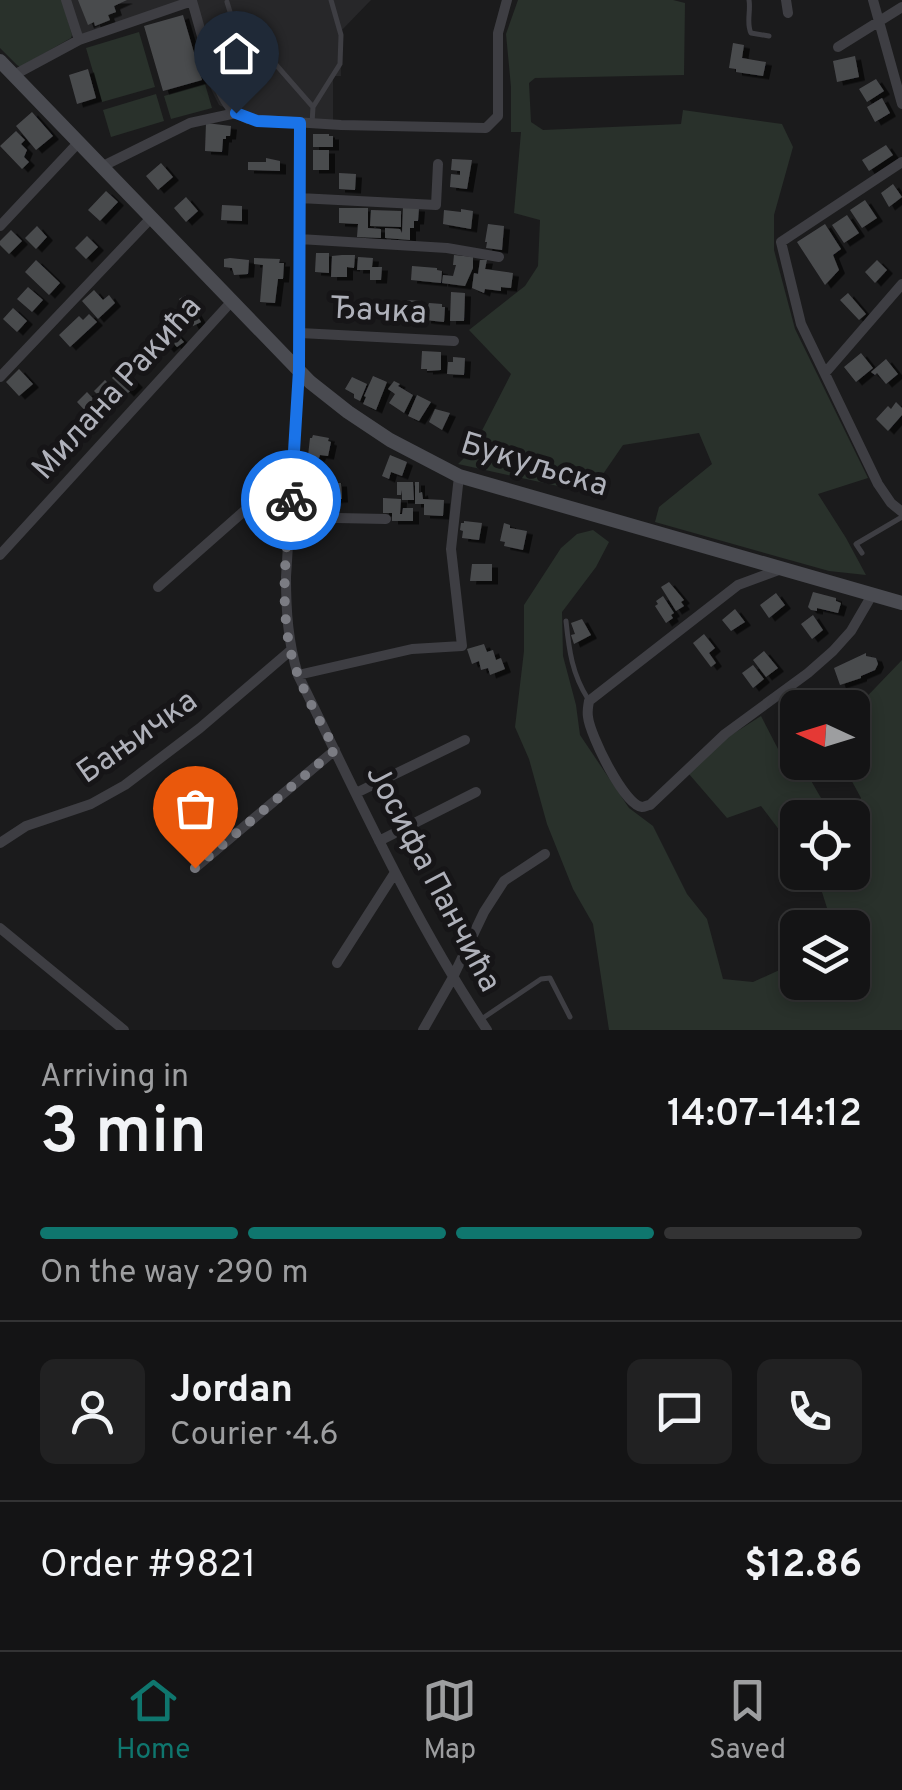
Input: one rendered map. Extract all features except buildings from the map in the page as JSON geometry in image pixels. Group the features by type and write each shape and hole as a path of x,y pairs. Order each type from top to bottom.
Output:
{"main road":[{"name":"Букуљска","path":"0,61 299,370 328,397 412,453 485,485 902,602"}],"street":[{"path":"66,0 80,40"},
{"path":"14,75 80,40 192,1 219,87 226,104 236,113 257,121 486,128 498,116 498,33 506,0"},
{"path":"786,0 788,13"},
{"path":"874,0 902,104"},
{"path":"838,47 902,7"},
{"path":"101,166 199,119 236,113"},
{"name":"Јосифа Панчића","path":"306,123 299,198 299,370 286,609 290,650 298,675 394,874 452,979 483,1025"},
{"path":"0,226 78,143"},
{"path":"902,162 781,242 802,324 878,484 902,515"},
{"path":"299,198 436,205 438,164"},
{"path":"0,377 151,218"},
{"path":"300,239 448,248 499,257"},
{"path":"825,373 902,284"},
{"name":"Милана Ракића","path":"0,555 232,301"},
{"name":"Ђачка","path":"300,334 454,341"},
{"path":"298,675 412,649 462,646 451,549 459,476"},
{"path":"158,587 268,490 293,478"},
{"path":"289,517 386,519"},
{"path":"784,568 738,585 589,701 589,724 611,774 636,805 650,805 725,734 833,651 872,595"},
{"name":"Бањичка","path":"0,843 26,826 91,804 125,785 200,728 290,650"},
{"path":"356,793 465,740"},
{"path":"195,868 335,750"},
{"path":"379,841 476,792"},
{"path":"423,1030 504,880 545,854"},
{"path":"336,963 394,874"},
{"path":"0,928 124,1030"}],"lane":[{"path":"306,123 340,64 341,35 331,0"},
{"path":"749,0 748,28 751,33 768,36"},
{"path":"226,2 240,35 264,51 313,106"},
{"path":"862,554 856,544 902,515"},
{"path":"566,622 576,679 589,701"},
{"path":"483,1025 541,979 550,978 570,1017"}],"shaded area":[{"path":"0,0 62,0 71,38 20,67 0,48"},
{"path":"66,0 371,0 340,32 341,76 333,76 333,126 236,113 219,105 211,89 192,1 79,40"},
{"path":"518,0 685,3 684,75 535,78 529,83 531,122 543,130 681,124 683,110 782,124 793,147 774,215 774,250 795,329 868,478 818,494 866,575 829,571 655,522 659,507 712,464 699,433 623,445 590,493 458,464 472,450 511,374 469,330 525,286 538,266 540,220 514,213 521,132 511,132 506,34"},
{"path":"139,32 155,87 102,102 86,48"},
{"path":"205,84 212,108 171,119 164,96"},
{"path":"156,94 164,121 111,137 103,110"},
{"path":"593,530 609,542 596,567 562,612 563,656 580,735 629,808 653,826 687,894 707,919 723,979 753,982 780,970 780,1000 870,1000 870,910 828,910 821,890 870,890 870,800 860,800 851,780 870,780 870,693 902,660 902,1030 609,1030 593,924 573,889 547,824 529,759 515,727 524,651 524,605 561,548 577,534"},
{"path":"761,716 780,753 780,780 811,780 822,800 780,800 780,831 761,806 727,818 689,774 725,739"}],"way so far":[{"path":"195,868 335,750 290,650 286,577 291,500"}],"route":[{"path":"236,113 257,121 300,123 299,370 291,500"}]}
